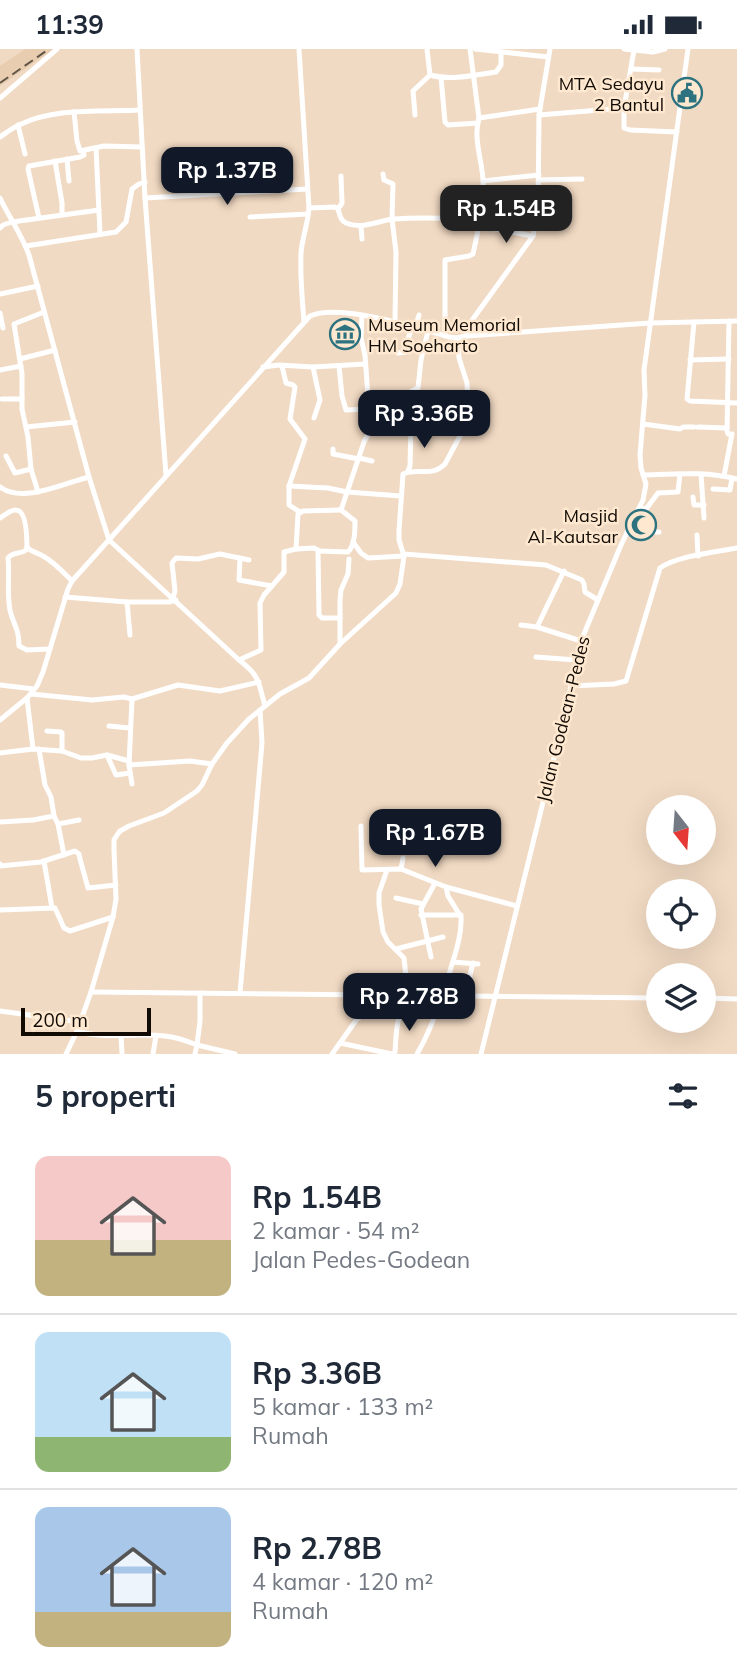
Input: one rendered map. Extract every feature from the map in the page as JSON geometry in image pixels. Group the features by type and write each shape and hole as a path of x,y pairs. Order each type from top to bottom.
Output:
{"street":[{"path":"0,98 57,49"},
{"path":"137,49 145,198 166,475"},
{"path":"299,49 309,211 301,250 300,287 304,321"},
{"path":"427,49 430,75"},
{"path":"445,336 445,260 473,254 480,223 483,181 472,49 548,57"},
{"path":"466,336 470,323 533,236 538,209 540,112 550,49"},
{"path":"624,49 653,52 666,49"},
{"name":"Jalan Godean-Pedes","path":"481,1054 581,641 645,492 646,484 640,459 645,395 644,370 688,49"},
{"path":"635,50 624,108 625,129 677,132"},
{"path":"430,75 473,77 497,71 501,64 501,52"},
{"path":"631,69 659,69"},
{"path":"415,114 413,91 430,75"},
{"path":"441,77 445,122 448,125 540,112 624,108"},
{"path":"0,137 18,125 44,116 74,112 140,110"},
{"path":"74,112 80,151 119,146 142,148"},
{"path":"18,125 25,154"},
{"path":"96,148 100,234"},
{"path":"39,218 28,169 30,166 83,156 83,151"},
{"path":"67,159 69,181"},
{"path":"55,161 62,214"},
{"path":"383,174 384,180 393,184 395,322"},
{"path":"338,209 342,203 341,176"},
{"path":"483,181 580,179"},
{"path":"26,246 116,232 128,217 132,189 145,182"},
{"path":"145,198 307,190"},
{"path":"0,198 26,246 89,477 109,540 252,670 259,681 263,708 262,743 240,993"},
{"path":"250,217 335,207 338,209"},
{"path":"338,209 344,222 361,226 392,219 448,218 533,236"},
{"path":"538,209 562,211"},
{"path":"0,228 12,222 99,210"},
{"path":"361,226 362,239"},
{"path":"0,294 38,286"},
{"path":"0,313 2,329 44,312"},
{"path":"0,720 30,694 43,672 72,581 310,316 336,312 395,322 457,338 650,323 737,321"},
{"path":"397,353 406,352 408,339 419,315"},
{"path":"341,510 365,442 373,428 361,338 362,316"},
{"path":"724,476 735,434 728,434 727,429 729,321"},
{"path":"694,322 686,398 688,401 737,403"},
{"path":"14,324 31,469 38,492"},
{"path":"412,391 418,388 428,331"},
{"path":"66,1054 91,992 113,917 116,899 114,839 120,831 164,813 192,796 202,785 212,764 227,743 249,719 280,694 309,678 340,644 396,593 404,555 399,540 403,474 408,471 433,472 446,464 467,425 470,413 467,383 459,358 457,338"},
{"path":"20,359 55,350"},
{"path":"690,360 729,359"},
{"path":"263,367 365,364"},
{"path":"0,370 21,366"},
{"path":"239,660 261,650 260,603 284,572 284,552 314,548 319,551 348,552 353,543 355,521 341,510 300,512 289,505 289,486 305,439 290,419 295,387 286,383 282,366"},
{"path":"339,366 346,410 371,409"},
{"path":"313,367 320,400 314,418"},
{"path":"368,397 379,396 388,400 398,397"},
{"path":"2,399 22,399"},
{"path":"408,471 414,423 423,414 470,413"},
{"path":"26,428 75,422"},
{"path":"373,428 414,423 442,427"},
{"path":"643,424 680,429 727,429"},
{"path":"333,449 333,454 372,461"},
{"path":"6,456 15,473 31,469"},
{"path":"639,508 646,509 658,493 678,492 680,474"},
{"path":"643,475 701,474 735,478 734,490 713,489"},
{"path":"701,474 704,518"},
{"path":"0,487 17,493 38,492 89,477"},
{"path":"289,486 401,496"},
{"path":"693,498 694,505 704,505"},
{"path":"0,518 13,510 22,512 27,547 55,564 72,581"},
{"path":"296,549 300,512"},
{"path":"627,532 659,532"},
{"path":"697,535 698,556"},
{"path":"353,543 368,558 404,555 546,565 582,580 585,592 598,600"},
{"path":"27,547 26,551 10,556 8,596 11,614 19,631 21,648 32,651 50,649"},
{"path":"571,685 614,684 626,681 660,568 677,560 737,548"},
{"path":"319,551 319,615 322,618 340,618"},
{"path":"175,599 174,559 198,559 220,554 248,560"},
{"path":"240,558 240,581 272,586"},
{"path":"340,644 341,590 348,574 349,559"},
{"path":"0,562 9,563"},
{"path":"537,627 564,571"},
{"path":"0,598 8,596"},
{"path":"65,597 127,602 169,602 175,599"},
{"path":"127,602 130,635"},
{"path":"521,625 537,627 581,641"},
{"path":"536,657 576,660"},
{"path":"0,685 30,694 132,699 178,685 220,691 259,681"},
{"path":"30,694 36,749 45,785 51,797 64,855"},
{"path":"132,699 129,763 132,783"},
{"path":"109,726 130,728"},
{"path":"47,731 61,731 62,751"},
{"path":"0,753 36,749 62,751 81,758 107,755 129,763 190,761 212,764"},
{"path":"107,755 116,775 130,773"},
{"path":"0,823 54,816"},
{"path":"58,824 79,820"},
{"path":"361,826 362,870 401,870 446,887 517,905"},
{"path":"0,865 44,861 75,851 79,855 88,888 116,885"},
{"path":"401,870 404,858"},
{"path":"44,861 52,908"},
{"path":"340,1043 392,1054 399,1015 411,994 405,962 402,955 386,939 379,905 379,893 387,870"},
{"path":"431,957 421,915 423,904 435,883"},
{"path":"417,1054 429,1033 442,995 462,921 446,887"},
{"path":"396,898 423,904"},
{"path":"0,910 52,908 57,910 64,928 69,931 113,917"},
{"path":"421,915 461,915"},
{"path":"396,949 443,937"},
{"path":"453,961 475,963 470,975 470,996"},
{"path":"91,992 646,998"},
{"path":"195,1054 200,1021 200,993"},
{"path":"332,1054 357,1019 372,1010 374,995"},
{"path":"716,998 737,999"},
{"path":"0,1011 80,1022"},
{"path":"77,1031 165,1036 235,1054"},
{"path":"121,1035 122,1054"},
{"path":"153,1054 156,1036"}],"shaded area":[{"path":"25,49 54,49 0,86 0,66"}],"railway":[{"path":"0,83 49,49"}],"place":[{"name":"MTA Sedayu 2 Bantul","path":"687,93"},
{"name":"Museum Memorial HM Soeharto","path":"345,334"},
{"name":"Masjid Al-Kautsar","path":"641,525"}]}
